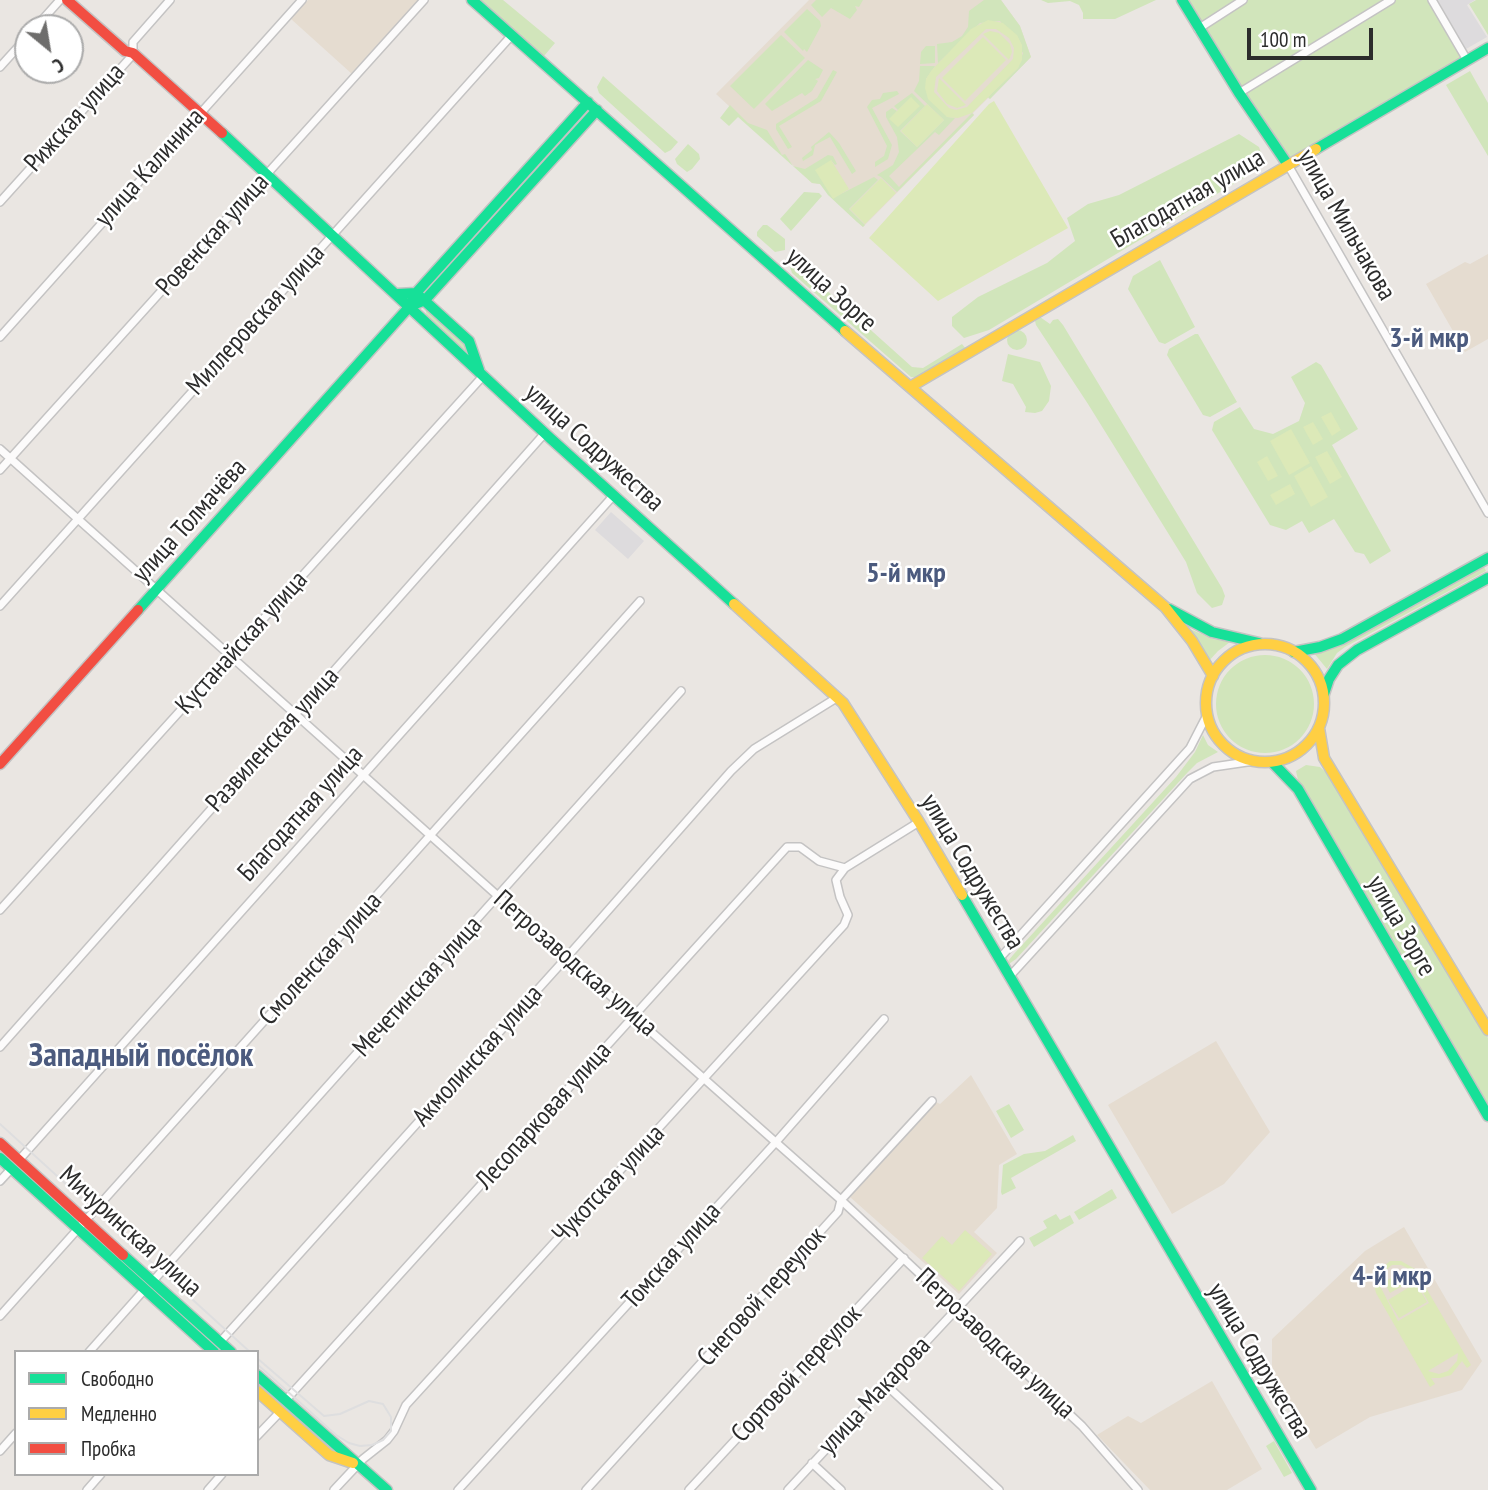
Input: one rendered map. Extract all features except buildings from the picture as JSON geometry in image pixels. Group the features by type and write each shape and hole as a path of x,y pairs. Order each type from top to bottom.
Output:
{"street":[{"path":"48,14 60,0"},
{"name":"улица Содружества","path":"67,0 125,51 133,53 268,174 545,433 838,697 853,716 919,822 1311,1490"},
{"name":"Рижская улица","path":"0,202 133,53 132,42 170,0"},
{"name":"улица Калинина","path":"0,337 302,0"},
{"name":"Ровенская улица","path":"0,470 424,0"},
{"name":"улица Зорге","path":"472,0 909,387 1165,607 1192,641 1213,676"},
{"name":"улица Мильчакова","path":"1182,0 1239,93 1288,165 1488,513"},
{"path":"1198,29 1243,0"},
{"path":"1239,93 1391,0"},
{"path":"1432,0 1467,60"},
{"name":"Миллеровская улица","path":"0,606 512,35"},
{"name":"Благодатная улица","path":"909,387 1488,48"},
{"path":"0,67 14,52"},
{"name":"улица Толмачёва","path":"0,764 410,306 416,293 588,102"},
{"name":"улица Толмачёва","path":"410,306 425,300 597,110"},
{"path":"397,294 416,293"},
{"name":"улица Содружества","path":"416,293 469,341 481,373"},
{"name":"Кустанайская улица","path":"0,910 481,373"},
{"name":"Развиленская улица","path":"0,1047 545,433"},
{"name":"Петрозаводская улица","path":"0,449 841,1200 1082,1426 1138,1490"},
{"name":"Благодатная улица","path":"0,1181 614,495"},
{"path":"1294,652 1342,639 1488,558"},
{"path":"1324,695 1329,679 1338,666 1357,650 1488,578"},
{"name":"Смоленская улица","path":"0,1316 640,601"},
{"name":"улица Зорге","path":"1165,607 1212,632 1262,644"},
{"path":"1010,976 1191,779 1213,767 1254,761 1272,762 1286,758 1300,751 1311,740 1319,728 1324,712 1324,695 1319,678 1308,663 1294,652 1279,646 1262,644 1242,649 1225,660 1208,688 1207,715 1213,731 1224,745 1237,755 1254,761"},
{"name":"Мечетинская улица","path":"153,1281 681,691"},
{"name":"Акмолинская улица","path":"220,1342 731,771 754,749 838,697"},
{"path":"999,959 1190,748 1207,715"},
{"name":"улица Зорге","path":"1319,728 1324,758 1488,1030"},
{"name":"улица Зорге","path":"1272,762 1298,789 1488,1116"},
{"path":"845,867 919,822"},
{"name":"Лесопарковая улица","path":"285,1401 787,848 800,847 819,861 845,867"},
{"name":"Чукотская улица","path":"334,1490 387,1440 406,1405 844,925 848,915 835,880 845,867"},
{"name":"Томская улица","path":"458,1490 884,1020"},
{"name":"Снеговой переулок","path":"586,1490 838,1212 841,1200 932,1101"},
{"name":"Мичуринская улица","path":"0,1143 15,1164 78,1229 211,1350"},
{"name":"Мичуринская улица","path":"0,1158 15,1164 86,1220 229,1350"},
{"name":"улица Макарова","path":"788,1490 1020,1241"},
{"name":"Сортовой переулок","path":"690,1490 904,1258"},
{"path":"91,1350 145,1289"},
{"path":"259,1377 387,1490"},
{"path":"886,1384 999,1490"},
{"path":"259,1393 329,1455 358,1465"},
{"path":"259,1434 280,1412"},
{"path":"0,1451 14,1435"},
{"path":"813,1463 841,1490"},
{"path":"87,1490 99,1476"},
{"path":"208,1490 220,1476"}],"shaded area":[{"path":"308,0 419,0 352,74 291,19"},
{"path":"809,0 1001,0 1020,26 1031,57 863,227 820,184 812,183 716,94"},
{"path":"1436,0 1475,0 1467,5 1487,37 1466,49"},
{"path":"1488,254 1488,339 1465,352 1426,284 1465,262 1470,264"},
{"path":"611,512 644,541 628,559 595,530"},
{"path":"1216,1041 1270,1132 1224,1184 1172,1214 1108,1105"},
{"path":"971,1075 1017,1154 999,1165 997,1208 974,1232 997,1253 959,1294 850,1197 936,1102 940,1104"},
{"path":"1404,1227 1482,1361 1462,1390 1370,1417 1316,1449 1272,1378 1272,1339 1365,1251"},
{"path":"1212,1381 1262,1469 1227,1490 1150,1490 1097,1435 1128,1416 1141,1423"}],"green space":[{"path":"480,0 503,0 555,43 544,56"},
{"path":"816,0 863,0 859,7 855,6 857,10 850,19 831,8 822,17 811,5"},
{"path":"984,0 1001,0 1020,26 1031,57 990,99 988,97 1018,68 1023,53 1000,21 980,23 938,63 937,44 952,42 962,36 968,27 969,11"},
{"path":"1041,0 1156,0 1115,19 1083,19 1079,5 1070,1 1048,3"},
{"path":"1187,0 1428,0 1463,58 1290,160 1240,89"},
{"path":"1476,0 1488,0 1488,35 1469,4"},
{"path":"807,9 820,21 821,26 807,52 784,32"},
{"path":"988,20 1003,23 1017,35 1022,45 1022,60 1018,68 972,113 958,118 947,117 928,99 926,79 971,29","holes":["986,29 996,29 1009,38 1014,48 1013,59 967,107 956,110 949,108 934,92 936,77"]},
{"path":"990,31 999,33 1010,44 1012,52 1009,60 983,34"},
{"path":"781,35 805,58 754,109 730,86"},
{"path":"983,37 1006,60 965,101 942,78"},
{"path":"926,46 935,46 935,63 920,64 921,52"},
{"path":"808,60 823,70 819,78 815,79 818,81 812,91 805,96 802,93 772,111 765,104"},
{"path":"920,66 935,66 926,79 947,117 955,118 939,135 935,132 889,176 899,187 972,113 974,115 897,192 877,175 893,165 899,152 897,137 886,112 892,108 897,111 890,119 911,97 898,110 894,106 912,93 925,106 900,131 917,147 944,120 914,91 919,81"},
{"path":"833,70 837,72 821,101 779,126 792,147 788,149 776,129 776,124 817,98"},
{"path":"1470,71 1488,103 1488,156 1446,85"},
{"path":"603,76 678,142 671,150 665,153 599,93 597,87"},
{"path":"939,78 966,105 957,108 947,104 937,91"},
{"path":"897,91 899,94 872,108 892,145 888,159 875,167 875,162 884,156 887,146 867,107 872,100 880,99 883,93"},
{"path":"911,97 920,106 898,127 889,119"},
{"path":"994,101 1068,228 938,301 869,238"},
{"path":"927,104 944,120 917,147 901,131"},
{"path":"730,105 748,123 767,130 782,155 785,154 793,166 805,169 828,155 833,156 837,164 831,160 833,198 874,177 878,180 849,209 865,225 863,227 857,222 828,195 820,184 812,183 738,117 729,126 720,118"},
{"path":"577,121 579,125 434,285 431,284"},
{"path":"829,132 856,171 852,174 830,137 815,145 813,155 803,161 802,158 812,150 811,147"},
{"path":"1239,134 1259,147 1263,159 1257,170 989,330 964,338 952,326 952,317 978,297 1047,263 1075,241 1067,218 1088,204 1119,195"},
{"path":"688,144 699,154 700,159 687,172 675,159"},
{"path":"831,160 849,189 833,199 815,170"},
{"path":"881,178 896,193 865,224 850,209"},
{"path":"804,192 819,193 822,196 791,231 780,219"},
{"path":"763,225 767,225 785,239 785,250 775,252 757,236"},
{"path":"1160,260 1195,327 1165,344 1159,342 1128,289 1133,276"},
{"path":"795,262 912,367 923,368 962,344 966,349 919,378 911,377 792,273 790,267"},
{"path":"425,307 463,339 468,350 464,351 427,317"},
{"path":"1040,317 1050,324 1058,319 1063,325 1222,588 1225,596 1222,605 1212,608 1197,593 1186,562 1036,325 1035,321"},
{"path":"1017,330 1024,333 1027,340 1024,347 1017,350 1010,347 1007,340 1010,333"},
{"path":"1198,334 1237,402 1210,417 1203,415 1167,355 1169,349"},
{"path":"1008,354 1040,362 1051,386 1049,401 1042,411 1025,412 1026,407 1013,384 1002,381"},
{"path":"1316,362 1321,365 1358,429 1332,445 1391,551 1370,564 1364,554 1355,552 1334,519 1309,533 1302,521 1286,530 1270,525 1212,430 1214,422 1240,407 1254,429 1273,434 1299,421 1305,403 1291,377"},
{"path":"1331,412 1341,430 1332,436 1321,417"},
{"path":"1313,422 1323,439 1313,445 1303,427"},
{"path":"1291,429 1310,463 1289,475 1270,441"},
{"path":"1327,451 1342,477 1330,484 1315,457"},
{"path":"1267,456 1278,476 1268,481 1257,462"},
{"path":"1311,466 1328,497 1311,507 1294,476"},
{"path":"1290,484 1295,494 1276,505 1270,495"},
{"path":"1484,567 1486,571 1345,647 1337,653 1327,669 1313,652 1344,644"},
{"path":"1190,629 1213,639 1230,642 1207,663 1203,650"},
{"path":"1265,655 1284,659 1300,669 1310,685 1314,704 1310,723 1300,739 1284,749 1265,753 1246,749 1230,739 1220,723 1216,704 1220,685 1230,669 1246,659"},
{"path":"1203,735 1208,745 1218,752 1197,763 1188,772 1009,964 1008,961 1013,955 1176,777 1195,752"},
{"path":"1306,765 1320,767 1329,775 1488,1038 1488,1104 1298,780 1296,771"},
{"path":"1009,1104 1024,1130 1011,1138 996,1111"},
{"path":"1073,1135 1076,1141 1011,1178 1016,1188 1002,1195 1003,1165 1024,1154 1045,1151"},
{"path":"1112,1189 1117,1198 1079,1220 1074,1212"},
{"path":"1056,1214 1060,1220 1070,1215 1074,1223 1034,1247 1029,1238 1047,1228 1043,1221"},
{"path":"89,1230 221,1350 218,1350 87,1231"},
{"path":"965,1230 992,1254 959,1291 922,1258 942,1236 952,1245"},
{"path":"1390,1261 1401,1261 1415,1269 1471,1365 1467,1368 1462,1361 1451,1375 1431,1378 1435,1384 1430,1387 1376,1293 1376,1273","holes":["1392,1265 1409,1269 1429,1303 1398,1321 1379,1284 1380,1275","1458,1353 1457,1361 1448,1371 1439,1374 1428,1371"]},
{"path":"1405,1270 1411,1281 1390,1293 1384,1282"},
{"path":"1416,1283 1427,1302 1399,1318 1388,1300"},
{"path":"1274,1441 1292,1473 1284,1477 1266,1446"}],"tram line":[{"path":"0,1124 248,1350"},
{"path":"259,1360 324,1416 340,1414 369,1401 383,1404 391,1417 391,1431 383,1440 372,1445 349,1443 336,1435 259,1366"}],"traffic: fast":[{"path":"472,0 845,331"},
{"path":"1182,0 1239,93 1288,165"},
{"path":"1316,149 1488,48"},
{"path":"138,610 410,306 416,293 588,102"},
{"path":"410,306 425,300 597,110"},
{"path":"222,133 550,438 734,604"},
{"path":"397,294 416,293 469,341 479,370"},
{"path":"1294,652 1342,639 1488,558"},
{"path":"1324,694 1338,665 1357,650 1488,578"},
{"path":"1169,609 1212,632 1259,643"},
{"path":"1272,762 1298,789 1488,1116"},
{"path":"962,895 1311,1490"},
{"path":"0,1158 212,1350"},
{"path":"123,1255 229,1350"},
{"path":"259,1377 387,1490"}],"traffic: slow":[{"path":"910,387 1316,149"},
{"path":"845,331 1165,607 1192,641 1213,676"},
{"path":"734,604 843,703 962,895"},
{"path":"1265,644 1298,654 1314,670 1324,703 1314,736 1298,752 1265,762 1232,752 1216,736 1206,703 1216,670 1232,654 1265,644"},
{"path":"1319,728 1324,758 1488,1030"},
{"path":"259,1393 329,1455 353,1463"}],"traffic: jam":[{"path":"67,0 125,51 133,53 222,133"},
{"path":"0,764 138,610"},
{"path":"0,1143 123,1255"}],"district":[{"name":"3-й мкр","path":"1429,339"},
{"name":"5-й мкр","path":"906,574"},
{"name":"Западный посёлок","path":"141,1057"},
{"name":"4-й мкр","path":"1392,1277"}]}
